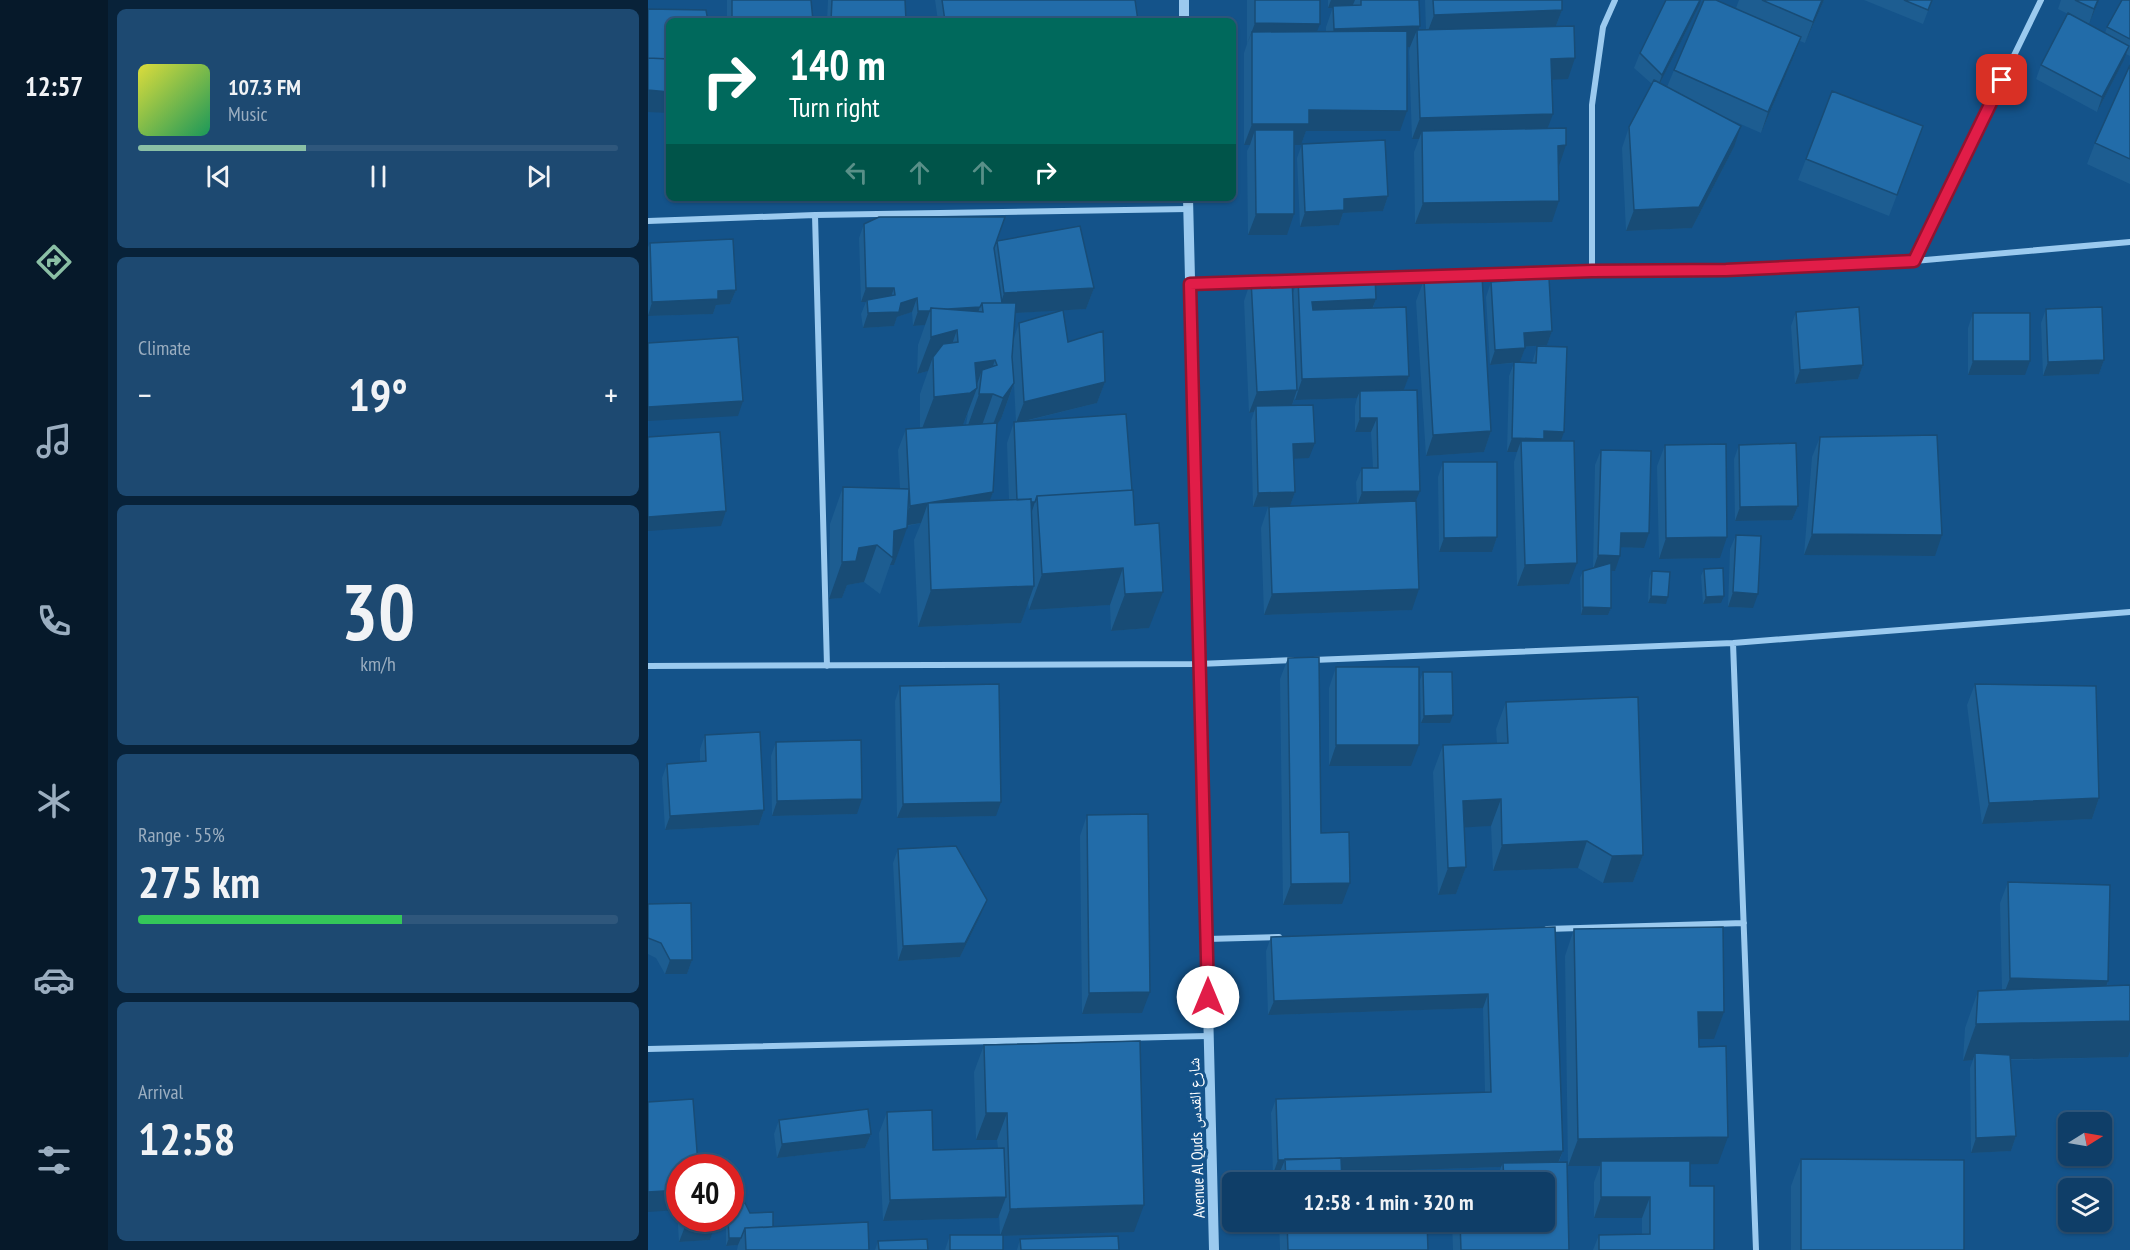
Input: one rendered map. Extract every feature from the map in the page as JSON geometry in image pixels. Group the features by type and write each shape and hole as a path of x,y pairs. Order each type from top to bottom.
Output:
{"street":[{"path":"1184,0 1184,18"},
{"path":"1592,271 1592,105 1603,27 1615,0"},
{"path":"1914,261 2041,0"},
{"path":"648,220 1188,203"},
{"name":"Avenue Al Quds شارع القدس","path":"1188,203 1214,1250"},
{"path":"815,215 827,666"},
{"path":"1355,278 1592,271 1726,270 1914,261 2130,242"},
{"path":"1190,284 1261,281"},
{"path":"648,666 1198,664 1733,643 2130,612"},
{"path":"1733,643 1756,1250"},
{"path":"1539,929 1744,923"},
{"path":"1207,939 1290,937"},
{"path":"648,1049 1208,1036"}],"building":[{"path":"732,0 811,0 813,18 732,18"},
{"path":"832,0 905,0 906,18 831,18"},
{"path":"942,0 1135,0 1138,18 945,18"},
{"path":"1255,0 1320,0 1320,24 1255,23"},
{"path":"1361,0 1419,0 1420,26 1334,29 1333,6 1361,5"},
{"path":"1433,0 1562,0 1562,10 1434,15"},
{"path":"1666,0 1700,0 1662,75 1640,53"},
{"path":"1704,0 1716,0 1801,37 1768,112 1674,70"},
{"path":"1762,0 1822,0 1813,22"},
{"path":"1904,0 1932,0 1928,10"},
{"path":"2075,0 2098,0 2094,9"},
{"path":"2122,0 2130,0 2130,39 2107,27"},
{"path":"648,9 706,10 707,18 666,18 666,59 648,58"},
{"path":"2068,13 2129,46 2102,97 2041,65"},
{"path":"1574,26 1575,58 1551,59 1553,114 1420,118 1417,30"},
{"path":"1407,31 1407,111 1309,110 1309,124 1252,124 1252,32"},
{"path":"648,58 666,59 666,92 648,90"},
{"path":"2130,65 2130,159 2095,143"},
{"path":"1654,80 1741,126 1699,207 1634,210 1629,127"},
{"path":"1832,91 1923,126 1897,195 1806,159"},
{"path":"1566,128 1566,145 1558,146 1559,201 1423,203 1422,131"},
{"path":"1255,130 1294,130 1294,214 1256,214"},
{"path":"1385,140 1388,196 1344,199 1344,210 1305,212 1302,144"},
{"path":"879,217 1005,217 994,248 1002,303 982,303 980,307 931,308 930,311 918,311 917,298 901,303 899,312 868,313 867,300 895,295 894,288 866,288 864,224"},
{"path":"1080,226 1094,288 1004,293 997,241"},
{"path":"733,239 736,290 718,291 718,299 652,302 650,243"},
{"path":"1375,275 1376,299 1312,302 1313,310 1406,307 1409,376 1302,379 1298,278"},
{"path":"1482,276 1491,431 1433,435 1424,280"},
{"path":"1549,278 1552,331 1524,333 1525,348 1495,350 1491,282"},
{"path":"1292,279 1297,390 1257,392 1251,280"},
{"path":"982,303 1016,303 1012,357 1014,383 1003,398 993,394 979,394 982,370 997,365 995,360 975,363 977,388 970,393 934,397 933,357 943,344 958,342 957,330 931,337 931,308 983,312"},
{"path":"1859,307 1863,365 1800,370 1796,312"},
{"path":"2102,307 2104,360 2048,362 2046,309"},
{"path":"1063,310 1068,342 1103,331 1105,382 1024,402 1019,323"},
{"path":"1973,313 2030,313 2030,361 1973,361"},
{"path":"738,337 743,401 648,407 648,343"},
{"path":"1537,346 1567,347 1564,432 1544,431 1544,439 1512,438 1514,362 1536,363"},
{"path":"1417,390 1420,491 1362,492 1362,468 1378,468 1377,418 1360,418 1360,391"},
{"path":"1313,405 1315,443 1293,444 1295,492 1258,493 1256,406"},
{"path":"1126,414 1132,490 1037,496 1035,502 1031,502 1031,499 1017,500 1014,422"},
{"path":"997,423 993,492 910,506 906,429"},
{"path":"720,432 726,511 648,517 648,437"},
{"path":"1937,435 1942,535 1812,534 1820,437"},
{"path":"1521,441 1574,441 1577,563 1525,565"},
{"path":"1796,443 1798,506 1740,507 1739,445"},
{"path":"1726,444 1727,537 1666,538 1665,445"},
{"path":"1601,450 1651,451 1649,533 1621,533 1620,556 1598,555"},
{"path":"1443,462 1497,462 1497,537 1444,538"},
{"path":"843,487 909,489 907,528 894,531 893,558 877,545 859,548 856,561 842,562"},
{"path":"1133,490 1135,525 1159,523 1163,592 1125,594 1123,568 1042,574 1037,496"},
{"path":"1031,499 1034,586 931,590 928,503"},
{"path":"1416,501 1419,589 1272,594 1269,507"},
{"path":"1736,535 1761,536 1758,594 1733,592"},
{"path":"1611,563 1611,608 1583,607 1583,571"},
{"path":"1723,568 1724,596 1706,597 1704,569"},
{"path":"1652,571 1670,572 1668,597 1651,596"},
{"path":"1319,657 1321,833 1349,832 1350,883 1291,884 1288,658"},
{"path":"1336,667 1419,667 1419,745 1336,745"},
{"path":"1423,672 1452,672 1453,715 1424,716"},
{"path":"999,684 1001,802 903,804 900,686"},
{"path":"1975,684 2096,686 2099,798 1989,803"},
{"path":"1638,697 1643,855 1612,856 1587,841 1502,845 1501,799 1463,801 1466,867 1448,868 1443,745 1508,743 1506,702"},
{"path":"760,732 764,810 670,816 667,764 706,761 705,735"},
{"path":"861,740 862,799 777,801 776,742"},
{"path":"1148,814 1150,992 1089,993 1087,815"},
{"path":"956,846 987,900 965,943 903,946 898,849"},
{"path":"2008,882 2110,885 2108,981 2010,978"},
{"path":"691,903 692,960 670,960 661,943 648,938 648,904"},
{"path":"1555,927 1563,1151 1278,1160 1276,1099 1491,1092 1488,994 1274,1001 1271,937"},
{"path":"1723,927 1724,1012 1698,1012 1699,1047 1726,1046 1728,1137 1578,1139 1574,929"},
{"path":"2130,985 2130,1021 1976,1024 1978,991"},
{"path":"1140,1041 1144,1205 1010,1209 1007,1113 986,1113 984,1045"},
{"path":"1975,1053 2010,1055 2016,1136 1976,1138"},
{"path":"693,1099 697,1154 666,1154 666,1191 648,1192 648,1102"},
{"path":"868,1109 871,1134 782,1144 779,1120"},
{"path":"932,1110 933,1150 1004,1148 1006,1197 890,1200 887,1112"},
{"path":"1341,1158 1342,1172 1286,1172 1285,1159"},
{"path":"1801,1159 1964,1160 1964,1250 1801,1250"},
{"path":"1601,1161 1690,1161 1690,1186 1714,1186 1714,1250 1599,1250 1599,1235 1650,1234 1650,1197 1601,1197"},
{"path":"1567,1162 1569,1250 1461,1250 1460,1232 1555,1232 1555,1172 1503,1172 1503,1163"},
{"path":"744,1203 750,1213 773,1212 773,1227 745,1228 744,1230"},
{"path":"868,1222 869,1250 746,1250 745,1228"},
{"path":"729,1232 743,1232 741,1238 729,1238"},
{"path":"1287,1232 1427,1232 1428,1250 1288,1250"},
{"path":"950,1235 1003,1235 1003,1250 950,1250"},
{"path":"1118,1236 1119,1250 1021,1250 1020,1239"},
{"path":"927,1239 928,1250 879,1250 878,1241"}],"route":[{"path":"1208,997 1190,284 1592,271 1726,270 1914,261 2002,80"}]}
